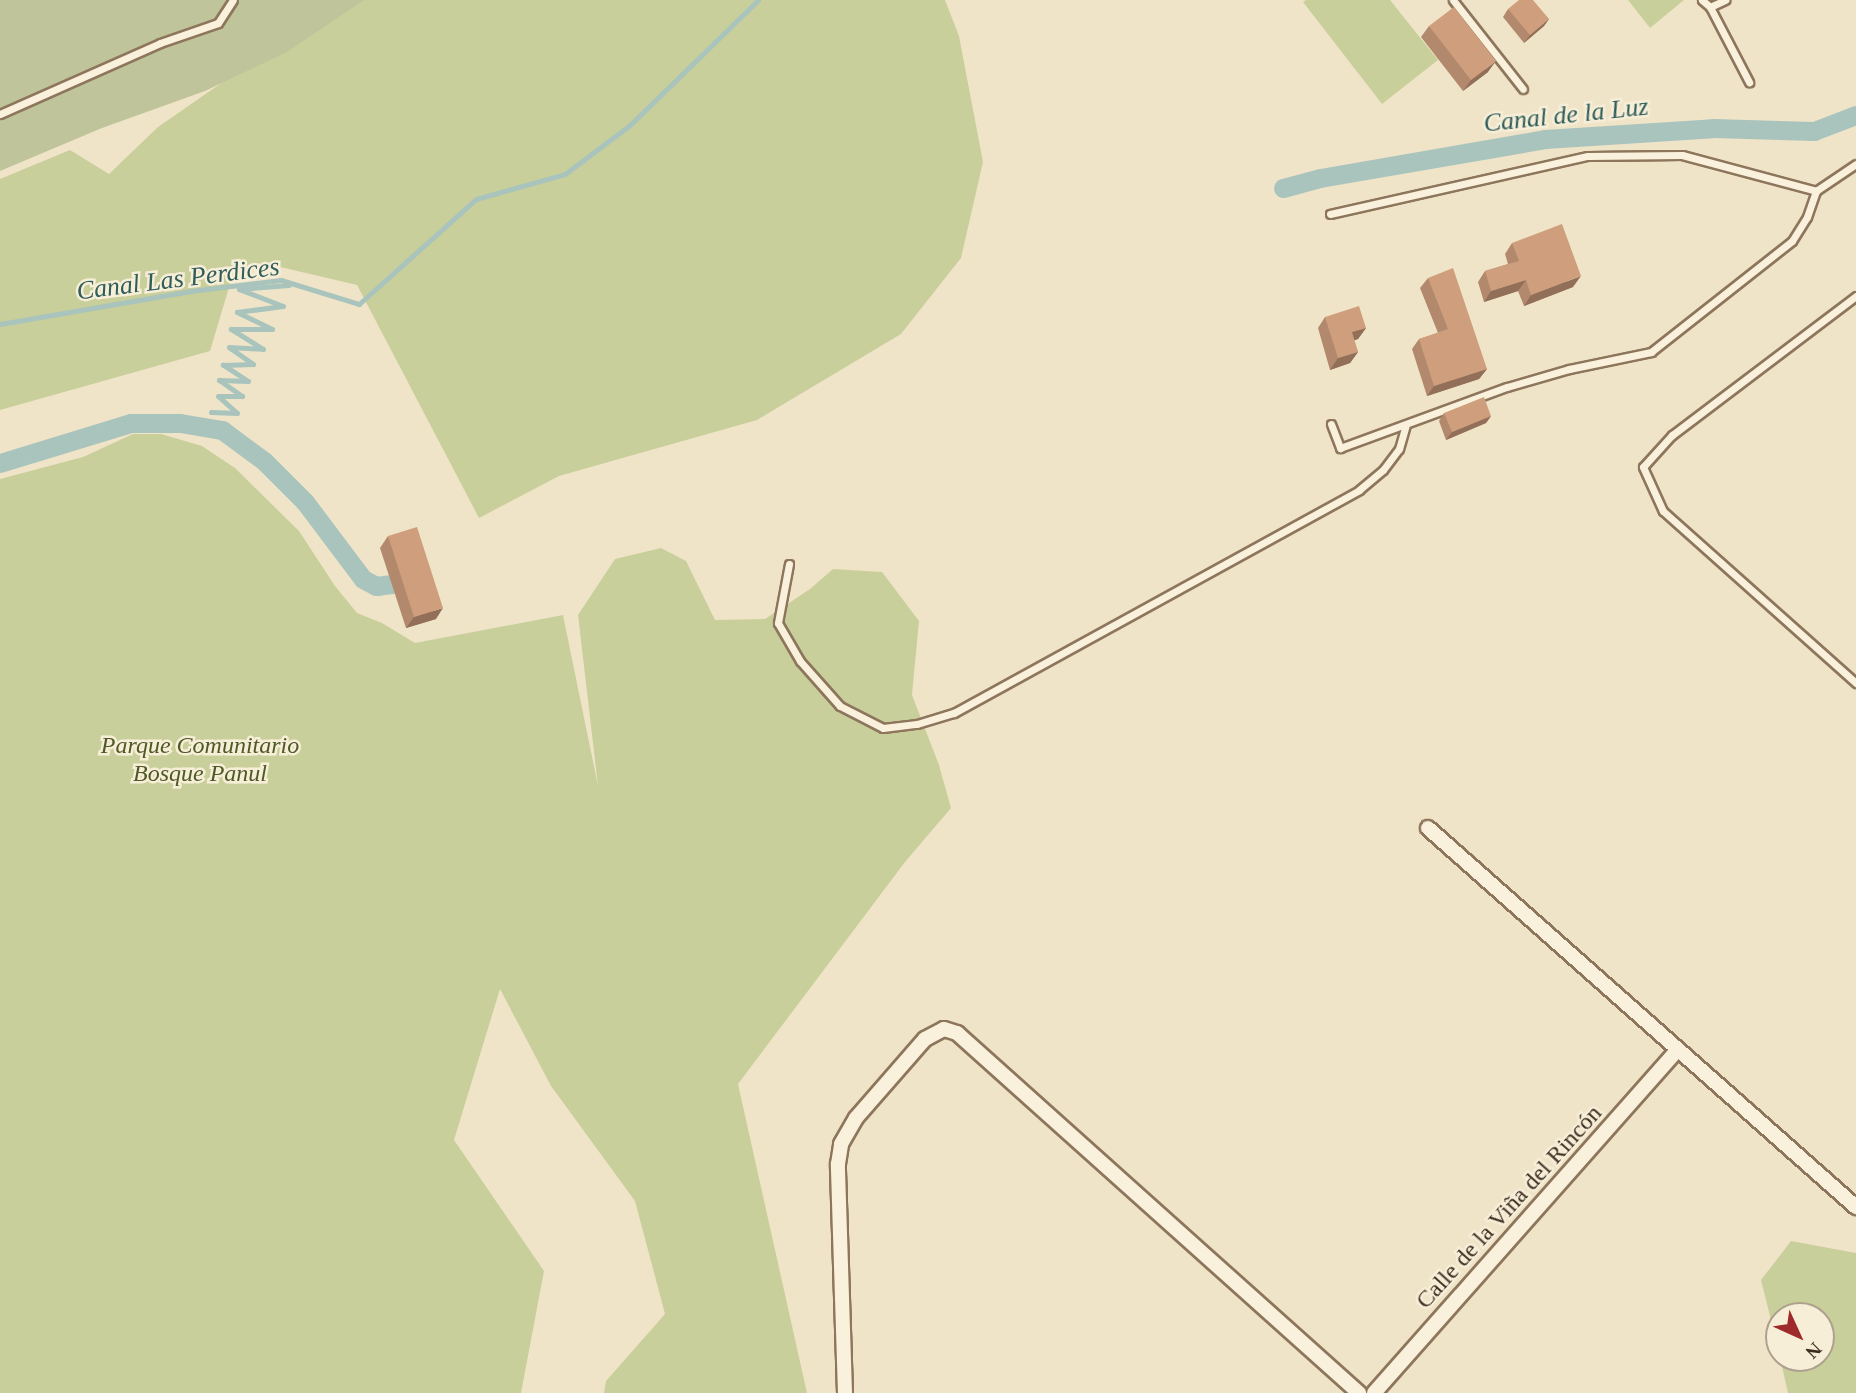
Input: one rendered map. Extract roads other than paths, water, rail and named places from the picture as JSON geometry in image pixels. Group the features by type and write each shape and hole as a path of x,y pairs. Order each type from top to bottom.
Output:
{"street":[{"path":"1428,828 1856,1207"},
{"path":"845,1393 838,1164 841,1144 856,1118 925,1039 944,1029 957,1033 1359,1393"},
{"name":"Calle de la Viña del Rincón","path":"1374,1393 1677,1051"}],"lane":[{"path":"0,114 160,43 218,23 233,0"},
{"path":"1453,0 1523,89"},
{"path":"1702,0 1710,8 1749,82"},
{"path":"1710,8 1725,0"},
{"path":"1330,214 1588,156 1682,155 1816,191"},
{"path":"1331,424 1340,447 1520,383 1651,352 1792,241 1807,217 1816,191 1856,164"},
{"path":"1856,296 1672,435 1643,467 1663,511 1856,683"},
{"path":"789,564 778,623 800,662 840,706 883,728 917,724 954,713 1359,490 1383,470 1399,449 1406,425"}],"waterway":[{"name":"Canal Las Perdices","path":"0,324 191,291 281,280 359,304 476,199 565,174 630,125 758,0"},
{"name":"Canal de la Luz","path":"1283,188 1320,178 1545,139 1713,128 1814,131 1856,115"},
{"name":"Canal Las Perdices","path":"211,412 237,413 218,396 242,396 219,380 248,381 223,365 253,364 229,347 263,349 231,329 272,329 237,312 283,306 239,289 289,285"},
{"path":"0,463 131,423 180,423 222,430 264,461 305,502 363,579 376,586 392,584"}],"park label":[{"name":"Parque Comunitario Bosque Panul","path":"200,760"}]}
